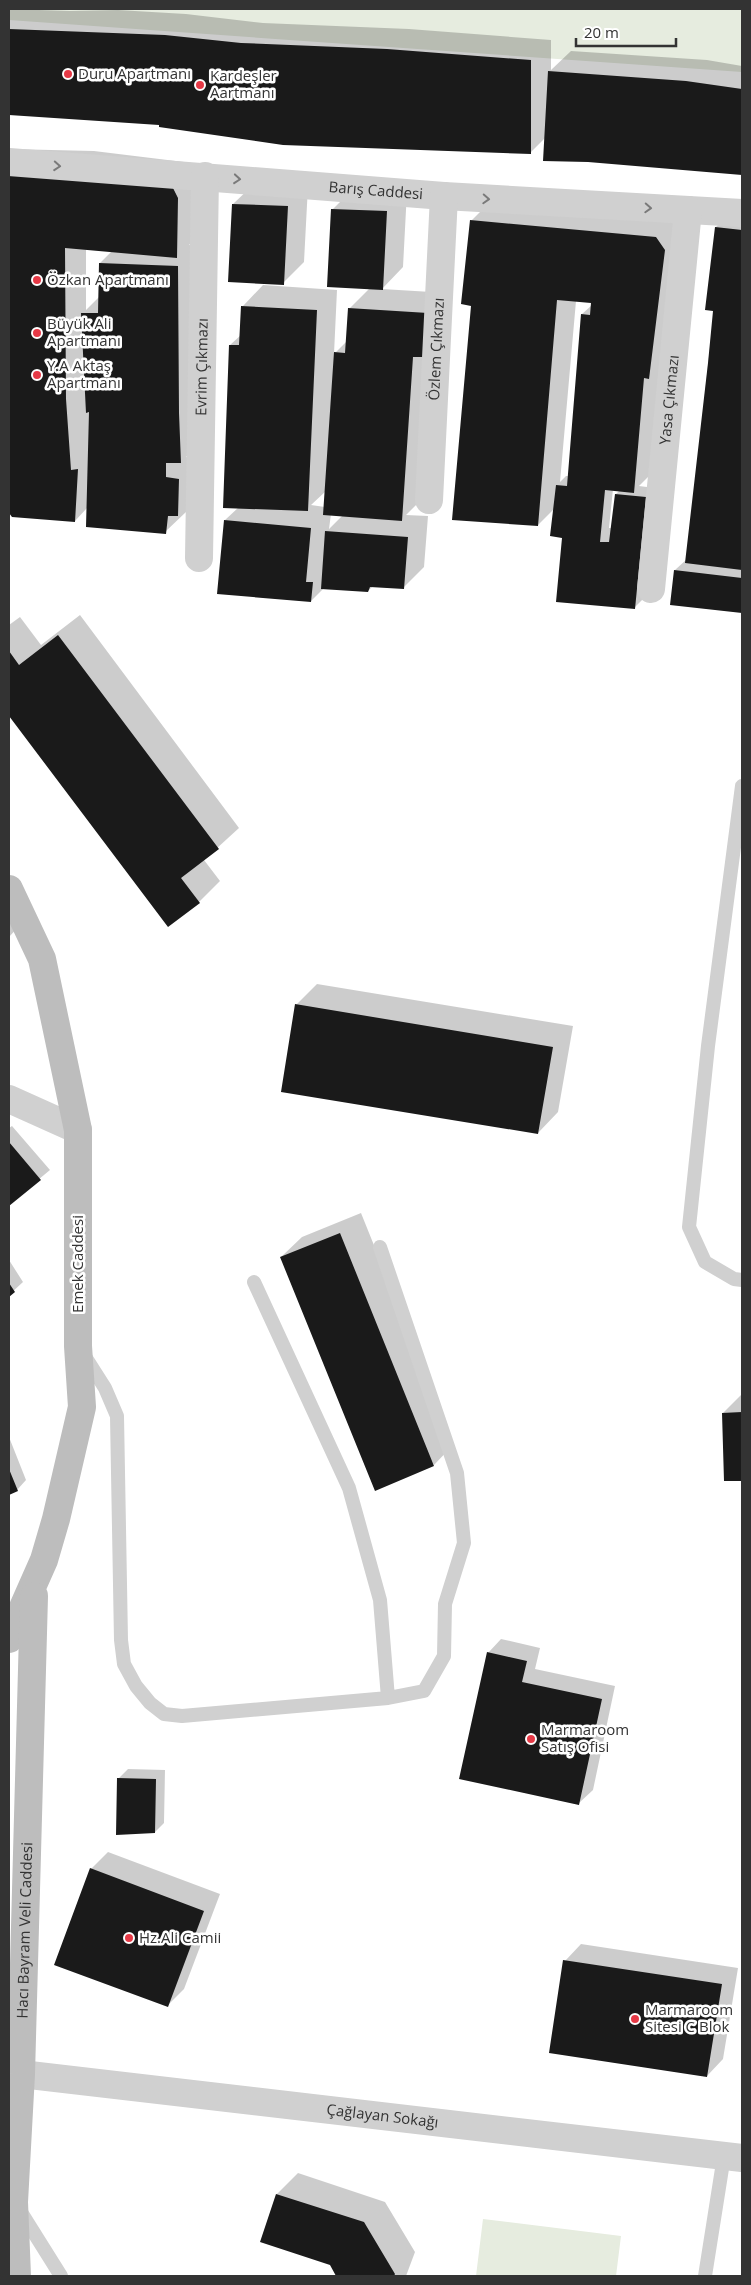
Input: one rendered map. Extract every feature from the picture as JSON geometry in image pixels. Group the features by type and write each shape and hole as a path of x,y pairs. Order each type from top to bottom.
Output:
{"street":[{"name":"Barış Caddesi","path":"9,162 444,196 742,213"},
{"name":"Evrim Çıkmazı","path":"199,558 205,176"},
{"name":"Özlem Çıkmazı","path":"429,500 444,196"},
{"name":"Yasa Çıkmazı","path":"651,589 688,210"},
{"name":"Emek Caddesi","path":"9,889 42,959 78,1130 78,1346 82,1407 56,1519 34,1583 9,1639"},
{"path":"9,1099 78,1130"},
{"name":"Hacı Bayram Veli Caddesi","path":"17,2276 14,2202 21,2074 34,1583"},
{"name":"Çağlayan Sokağı","path":"21,2074 733,2157"}],"lane":[{"path":"742,786 708,1046 689,1227 705,1262 734,1279 742,1280"},
{"path":"78,1346 105,1388 117,1416 121,1640 124,1664 136,1686 150,1703 164,1714 182,1716 388,1698 424,1691 444,1656 445,1604 464,1543 457,1473 380,1247"},
{"path":"254,1282 349,1488 380,1600 388,1698"},
{"path":"705,2276 733,2157"},
{"path":"14,2202 61,2276"}],"shaded area":[{"path":"9,9 742,9 742,72 9,20"},
{"path":"483,2219 621,2236 616,2276 476,2276"}],"building":[{"path":"9,29 165,35 241,43 387,49 531,60 531,154 283,145 159,127 159,125 9,115"},
{"path":"548,71 686,81 742,89 742,175 588,162 543,161"},
{"path":"9,170 171,184 178,198 177,258 65,248 66,399 71,470 78,469 75,522 12,517 9,513"},
{"path":"232,204 288,206 284,285 228,282"},
{"path":"331,209 387,211 383,290 327,287"},
{"path":"470,220 656,237 665,250 649,379 644,378 634,493 605,490 600,542 609,542 615,494 646,497 635,609 556,602 562,538 550,536 556,485 567,486 581,314 590,315 591,303 557,300 538,526 452,520 471,306 461,304"},
{"path":"715,227 742,230 742,570 685,563 713,311 705,310"},
{"path":"99,263 178,266 181,463 166,463 166,477 179,479 178,516 168,516 166,534 86,527 89,412 86,413 81,313 98,313"},
{"path":"241,306 317,310 308,511 223,508 229,345 239,345"},
{"path":"348,308 428,313 425,357 413,357 402,521 323,515 334,352 345,353"},
{"path":"224,520 311,528 306,582 313,582 311,602 217,594"},
{"path":"325,531 408,537 404,589 370,587 368,592 321,589"},
{"path":"674,570 742,578 742,613 670,605"},
{"path":"58,635 219,849 181,878 200,903 168,927 9,716 9,651 19,665"},
{"path":"295,1004 553,1047 538,1134 281,1092"},
{"path":"9,1142 41,1180 9,1206"},
{"path":"340,1233 434,1466 375,1491 280,1257"},
{"path":"9,1283 15,1292 9,1297"},
{"path":"742,1412 742,1481 724,1481 722,1413"},
{"path":"9,1469 18,1491 9,1495"},
{"name":"Marmaroom Satış Ofisi","path":"487,1652 527,1661 522,1682 602,1699 579,1805 459,1779"},
{"path":"117,1778 156,1779 155,1833 116,1835"},
{"name":"Hz.Ali Camii","path":"90,1868 204,1911 168,2007 54,1965"},
{"name":"Marmaroom Sitesi C Blok","path":"563,1960 722,1984 707,2077 549,2053"},
{"path":"276,2194 364,2222 395,2274 394,2276 336,2276 330,2265 260,2242"}],"place":[{"name":"Duru Apartmanı","path":"68,74"},
{"name":"Kardeşler Aartmanı","path":"200,85"},
{"name":"Özkan Apartmanı","path":"37,280"},
{"name":"Büyük Ali Apartmanı","path":"37,333"},
{"name":"Y.A Aktaş Apartmanı","path":"37,375"},
{"name":"Marmaroom Satış Ofisi","path":"531,1739"},
{"name":"Hz.Ali Camii","path":"129,1938"},
{"name":"Marmaroom Sitesi C Blok","path":"635,2019"}]}
